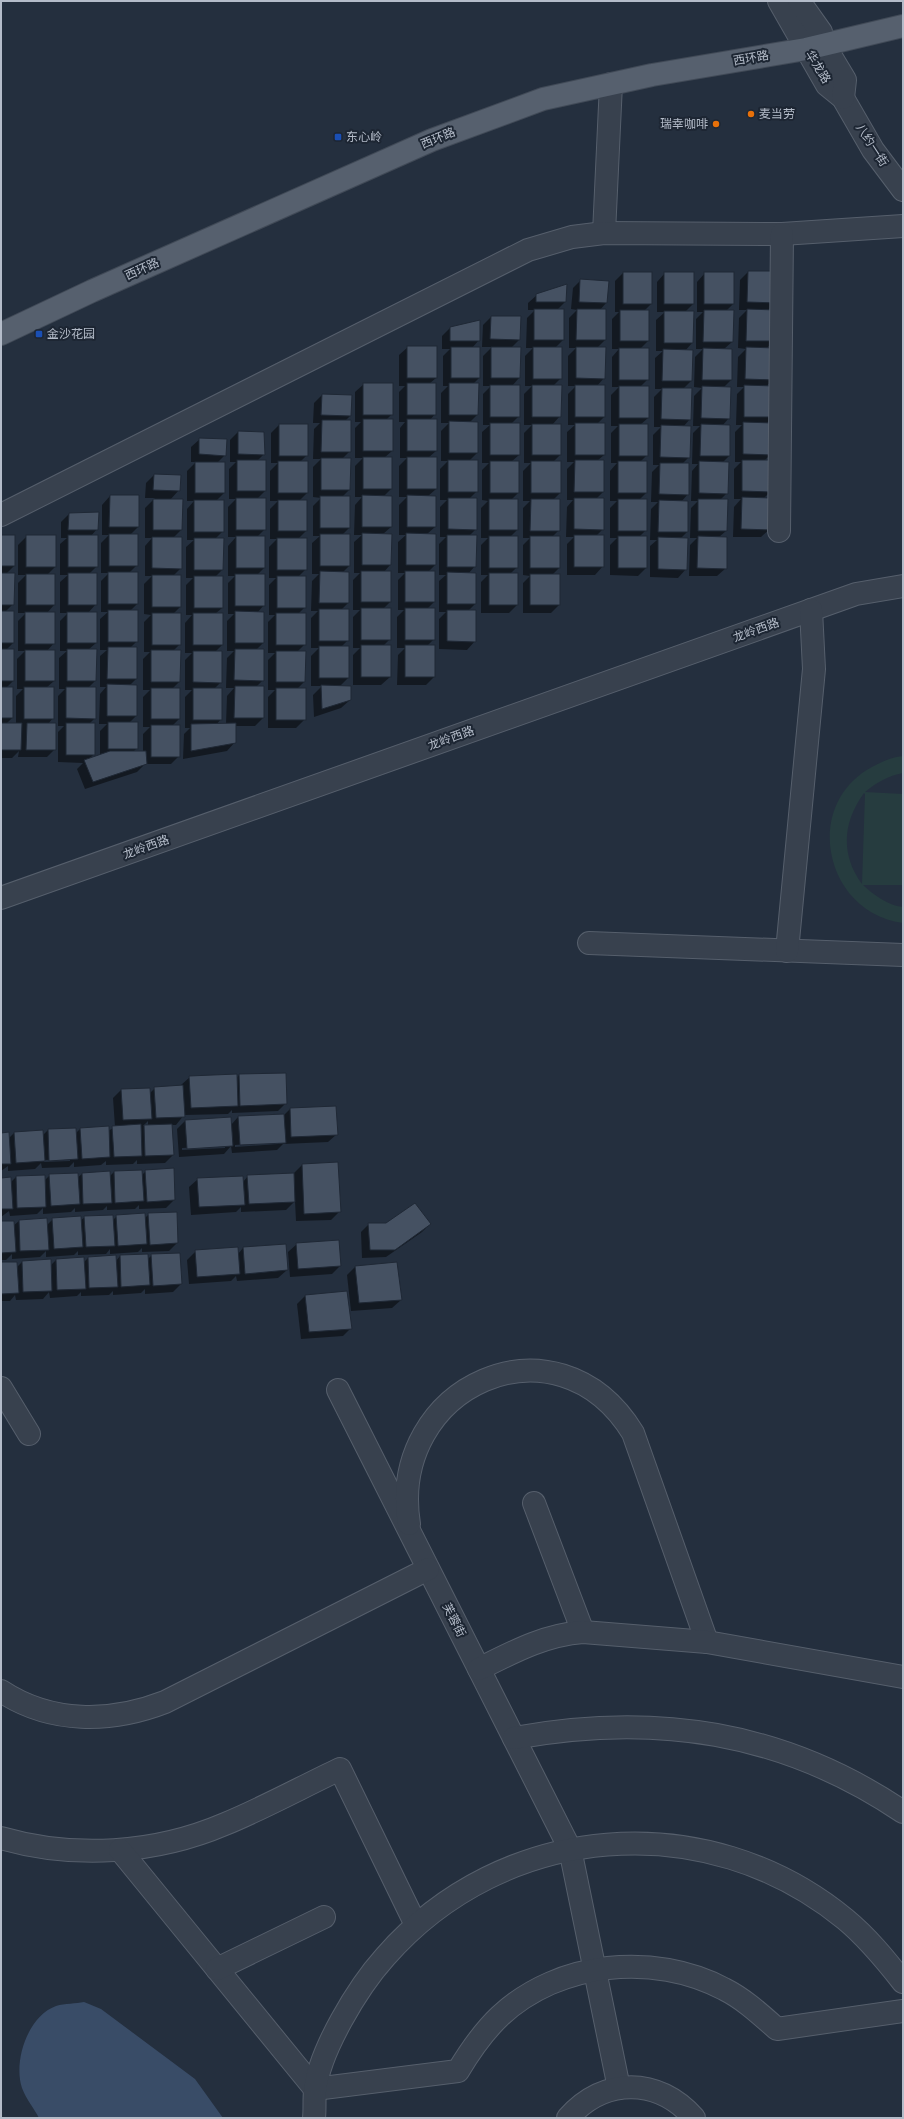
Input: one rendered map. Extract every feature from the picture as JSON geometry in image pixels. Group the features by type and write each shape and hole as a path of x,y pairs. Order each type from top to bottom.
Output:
{"main road":[{"name":"西环路","path":"1,317 428,126 540,85 683,55 813,41 903,11"},
{"name":"西环路","path":"1,334 92,291 432,140 543,99 813,41 903,26"}],"street":[{"name":"华龙路","path":"779,1 845,80 842,98"},
{"name":"华龙路","path":"800,1 813,41"},
{"path":"604,233 611,84"},
{"name":"八约一街","path":"842,98 873,150 903,190"},
{"path":"1,515 528,250 572,237 604,233 782,234 903,226"},
{"path":"779,531 782,234"},
{"name":"龙岭西路","path":"1,898 856,594 903,586"},
{"path":"787,951 814,669 811,610"},
{"path":"589,943 903,955"},
{"path":"411,1535 407,1508 410,1474 415,1454 423,1436 442,1408 470,1387 502,1374 536,1371 570,1378 600,1394 624,1418 633,1433 707,1642"},
{"path":"1,1388 28,1434"},
{"name":"芙蓉街","path":"338,1390 570,1849 619,2088"},
{"path":"534,1503 583,1632"},
{"path":"1,1691 25,1704 64,1716 106,1718 146,1709 165,1702 428,1569"},
{"path":"479,1669 538,1641 568,1633 583,1632 707,1642 903,1676"},
{"path":"514,1738 577,1728 619,1726 690,1730 725,1736 793,1756 826,1769 858,1784 903,1812"},
{"path":"3,1842 74,1851 120,1850 166,1843 224,1824 340,1769 416,1925"},
{"path":"314,2118 315,2089 334,2036 350,2006 377,1966 416,1925 462,1891 488,1877 514,1865 570,1849 628,1843 658,1844 716,1853 771,1872 797,1886 845,1919 867,1939 903,1982"},
{"path":"120,1850 315,2089"},
{"path":"217,1969 324,1917"},
{"path":"315,2089 458,2071 477,2041 501,2015 536,1991 561,1979 595,1969 628,1966 654,1968 694,1976 724,1989 741,1999 777,2029 903,2011"},
{"path":"568,2118 579,2106 598,2094 619,2088 642,2087 664,2094 684,2106 694,2118"}],"green space":[{"path":"903,756 903,773 883,780 865,792 903,794 903,885 863,885 881,899 903,907 903,923 876,915 855,900 840,879 832,856 830,830 836,806 850,784 872,767 887,760","holes":["864,793 862,884 850,861 847,850 847,838 848,827 852,815 857,804"]}],"water":[{"path":"84,2002 101,2009 195,2079 223,2118 39,2118 22,2088 20,2077 21,2053 25,2041 38,2019 46,2011 59,2005"}],"building":[{"path":"748,271 777,271 777,303 747,302"},
{"path":"623,272 652,272 652,304 623,304"},
{"path":"664,272 694,272 694,304 664,304"},
{"path":"704,272 734,272 734,304 704,304"},
{"path":"580,279 609,281 607,303 579,302"},
{"path":"567,284 566,302 536,302 536,294"},
{"path":"534,309 564,309 564,340 534,340"},
{"path":"577,309 606,309 606,340 576,340"},
{"path":"747,309 776,310 775,341 746,341"},
{"path":"620,310 649,310 649,341 620,341"},
{"path":"704,310 734,310 733,342 703,342"},
{"path":"664,311 694,311 693,343 664,343"},
{"path":"491,316 521,316 520,340 490,339"},
{"path":"480,320 480,341 450,341 450,327"},
{"path":"407,346 437,346 437,378 407,378"},
{"path":"451,347 480,347 480,378 451,378"},
{"path":"491,347 521,347 520,378 491,378"},
{"path":"533,347 562,347 562,379 533,379"},
{"path":"576,347 606,347 605,379 576,378"},
{"path":"746,347 775,348 774,380 745,379"},
{"path":"619,348 649,348 649,380 619,380"},
{"path":"703,348 732,349 732,380 702,380"},
{"path":"663,349 693,350 692,381 662,381"},
{"path":"363,383 393,383 393,415 363,415"},
{"path":"407,383 436,383 436,415 407,415"},
{"path":"449,383 479,383 478,415 449,415"},
{"path":"490,385 520,385 520,417 490,417"},
{"path":"532,385 562,385 561,417 532,417"},
{"path":"575,385 605,385 605,417 575,417"},
{"path":"744,385 774,386 773,417 744,417"},
{"path":"619,386 649,386 649,418 619,418"},
{"path":"702,386 731,387 730,419 701,418"},
{"path":"662,388 692,388 691,420 661,419"},
{"path":"322,394 352,395 351,416 321,415"},
{"path":"363,419 393,419 393,451 363,451"},
{"path":"407,419 437,419 437,451 407,451"},
{"path":"322,420 351,420 351,452 321,452"},
{"path":"449,421 478,422 478,453 449,453"},
{"path":"743,422 773,423 772,455 743,454"},
{"path":"490,423 520,423 520,455 490,455"},
{"path":"575,423 605,423 605,455 575,455"},
{"path":"279,424 308,424 308,456 279,456"},
{"path":"532,424 561,424 561,455 532,455"},
{"path":"619,424 648,424 648,456 619,456"},
{"path":"701,424 730,425 730,456 700,456"},
{"path":"661,425 691,426 690,458 660,457"},
{"path":"238,431 264,432 265,455 238,454"},
{"path":"199,438 227,439 226,456 199,454"},
{"path":"363,457 392,457 392,489 363,489"},
{"path":"407,457 437,457 437,489 407,489"},
{"path":"321,458 351,458 350,490 321,490"},
{"path":"237,460 266,460 266,491 237,491"},
{"path":"448,460 478,460 478,492 448,492"},
{"path":"575,460 604,460 604,492 574,492"},
{"path":"742,460 772,460 771,492 742,491"},
{"path":"278,461 308,461 308,493 278,493"},
{"path":"490,461 519,461 519,493 490,493"},
{"path":"531,461 561,461 561,493 531,493"},
{"path":"618,461 647,461 647,493 618,493"},
{"path":"699,461 729,462 728,494 699,493"},
{"path":"195,462 225,462 225,493 195,493"},
{"path":"660,463 689,463 689,495 659,494"},
{"path":"154,474 181,475 180,491 153,490"},
{"path":"110,495 139,495 139,527 109,527"},
{"path":"362,495 392,496 392,527 362,527"},
{"path":"407,495 436,496 436,527 407,527"},
{"path":"320,496 350,496 350,528 320,528"},
{"path":"742,497 771,498 771,530 741,529"},
{"path":"236,498 266,498 266,530 236,530"},
{"path":"448,498 477,498 477,530 448,529"},
{"path":"574,498 604,498 604,530 574,529"},
{"path":"153,499 183,499 182,530 153,530"},
{"path":"489,499 518,499 518,530 489,530"},
{"path":"531,499 560,499 560,531 530,531"},
{"path":"618,499 647,499 647,531 618,531"},
{"path":"698,499 728,499 727,531 698,531"},
{"path":"194,500 224,500 224,532 194,532"},
{"path":"278,500 307,500 307,531 278,531"},
{"path":"659,500 688,501 688,532 658,532"},
{"path":"99,512 98,530 68,530 69,513"},
{"path":"362,533 392,534 391,565 362,565"},
{"path":"406,533 436,534 436,565 406,565"},
{"path":"109,534 138,534 138,566 109,566"},
{"path":"320,534 350,534 350,566 320,566"},
{"path":"1,535 15,535 15,566 1,566"},
{"path":"26,535 56,535 56,567 26,567"},
{"path":"68,535 98,535 98,567 68,567"},
{"path":"447,535 477,535 476,567 447,567"},
{"path":"574,535 604,535 604,567 574,567"},
{"path":"236,536 265,536 265,568 236,568"},
{"path":"489,536 518,536 518,568 489,568"},
{"path":"530,536 560,536 560,568 530,568"},
{"path":"618,536 647,536 647,568 618,568"},
{"path":"698,536 727,537 727,569 697,568"},
{"path":"152,537 182,537 182,569 152,568"},
{"path":"658,537 688,538 687,570 658,569"},
{"path":"194,538 224,538 223,570 194,570"},
{"path":"277,538 307,538 307,570 277,570"},
{"path":"320,571 349,572 349,603 319,603"},
{"path":"361,571 391,571 391,602 361,602"},
{"path":"405,571 435,571 435,602 405,602"},
{"path":"108,572 138,572 138,604 108,604"},
{"path":"447,572 476,573 476,604 447,604"},
{"path":"1,573 15,573 14,605 1,605"},
{"path":"68,573 97,573 97,605 68,605"},
{"path":"489,573 518,573 518,605 489,605"},
{"path":"26,574 55,574 55,605 26,605"},
{"path":"235,574 265,574 265,606 235,606"},
{"path":"530,574 560,574 560,605 530,605"},
{"path":"152,575 181,575 181,607 152,607"},
{"path":"194,576 223,576 223,608 194,608"},
{"path":"277,576 306,576 306,608 277,608"},
{"path":"361,608 391,608 391,640 361,640"},
{"path":"405,608 435,608 435,640 405,640"},
{"path":"319,609 349,609 349,641 319,641"},
{"path":"108,610 138,610 138,642 108,642"},
{"path":"447,610 476,610 476,642 447,641"},
{"path":"1,611 14,611 14,643 1,643"},
{"path":"235,611 264,612 264,643 235,643"},
{"path":"25,612 55,612 55,644 25,644"},
{"path":"67,612 97,612 97,643 67,643"},
{"path":"152,613 181,613 181,645 152,645"},
{"path":"193,613 223,613 223,645 193,645"},
{"path":"276,613 306,613 306,645 276,645"},
{"path":"361,645 391,645 391,677 361,677"},
{"path":"405,645 435,645 435,677 405,677"},
{"path":"319,646 349,646 349,678 319,678"},
{"path":"108,647 137,647 137,679 107,679"},
{"path":"1,649 14,649 14,681 1,681"},
{"path":"67,649 97,649 96,681 67,681"},
{"path":"235,649 264,649 264,681 234,680"},
{"path":"25,650 55,650 55,681 25,681"},
{"path":"151,650 181,650 180,682 151,682"},
{"path":"193,651 222,651 222,683 193,682"},
{"path":"276,651 306,651 305,682 276,682"},
{"path":"107,684 137,685 137,716 107,716"},
{"path":"321,685 351,686 351,700 322,709"},
{"path":"235,686 264,686 264,718 234,718"},
{"path":"1,687 13,687 13,718 1,718"},
{"path":"24,687 54,687 54,719 24,719"},
{"path":"66,687 96,687 96,719 66,718"},
{"path":"151,688 180,688 180,719 151,719"},
{"path":"193,688 222,688 222,720 193,720"},
{"path":"276,688 306,688 306,720 276,720"},
{"path":"108,722 138,722 138,749 108,749"},
{"path":"1,723 22,723 21,750 1,750"},
{"path":"27,723 56,723 56,750 26,750"},
{"path":"66,723 95,723 95,755 66,755"},
{"path":"236,723 236,743 191,751 191,724"},
{"path":"151,725 180,725 180,757 151,757"},
{"path":"110,751 146,751 147,764 93,782 84,760"},
{"path":"286,1073 287,1104 240,1106 239,1074"},
{"path":"237,1074 238,1106 191,1108 189,1076"},
{"path":"183,1085 185,1117 156,1118 154,1087"},
{"path":"150,1088 152,1119 123,1120 121,1089"},
{"path":"336,1106 338,1135 291,1137 290,1108"},
{"path":"284,1114 286,1143 240,1145 238,1116"},
{"path":"231,1117 233,1146 187,1149 185,1120"},
{"path":"141,1124 142,1156 114,1157 112,1126"},
{"path":"172,1124 174,1155 145,1156 144,1125"},
{"path":"109,1126 110,1157 82,1159 80,1128"},
{"path":"76,1128 78,1159 49,1161 48,1129"},
{"path":"43,1130 45,1161 16,1163 14,1132"},
{"path":"9,1132 11,1164 1,1164 1,1133"},
{"path":"338,1162 341,1212 304,1214 302,1164"},
{"path":"174,1168 175,1200 147,1202 145,1170"},
{"path":"142,1170 144,1201 115,1203 114,1171"},
{"path":"110,1171 112,1203 83,1204 82,1173"},
{"path":"78,1173 80,1204 51,1206 49,1174"},
{"path":"294,1173 295,1202 249,1204 247,1175"},
{"path":"45,1175 46,1207 17,1208 16,1176"},
{"path":"243,1176 245,1205 199,1207 197,1178"},
{"path":"11,1177 13,1209 1,1209 1,1178"},
{"path":"415,1203 431,1224 395,1250 370,1250 368,1223 386,1223"},
{"path":"177,1212 178,1243 150,1245 148,1213"},
{"path":"145,1213 147,1244 118,1246 116,1215"},
{"path":"113,1215 115,1246 86,1247 84,1216"},
{"path":"81,1216 83,1247 54,1249 52,1218"},
{"path":"47,1218 49,1250 20,1251 19,1220"},
{"path":"1,1221 14,1221 16,1252 1,1253"},
{"path":"339,1240 341,1266 298,1269 296,1243"},
{"path":"286,1244 288,1270 245,1274 243,1247"},
{"path":"238,1247 240,1274 197,1277 195,1250"},
{"path":"180,1253 182,1284 153,1286 151,1254"},
{"path":"148,1254 150,1285 121,1287 120,1255"},
{"path":"116,1255 118,1287 89,1288 88,1257"},
{"path":"84,1257 86,1289 57,1290 56,1259"},
{"path":"51,1259 52,1291 23,1292 22,1261"},
{"path":"1,1262 17,1262 19,1293 1,1294"},
{"path":"397,1262 402,1300 359,1303 355,1266"},
{"path":"347,1291 352,1329 309,1332 305,1295"}],"place":[{"name":"麦当劳","path":"751,114"},
{"name":"瑞幸咖啡","path":"716,124"},
{"name":"东心岭","path":"338,137"},
{"name":"金沙花园","path":"39,334"}]}
